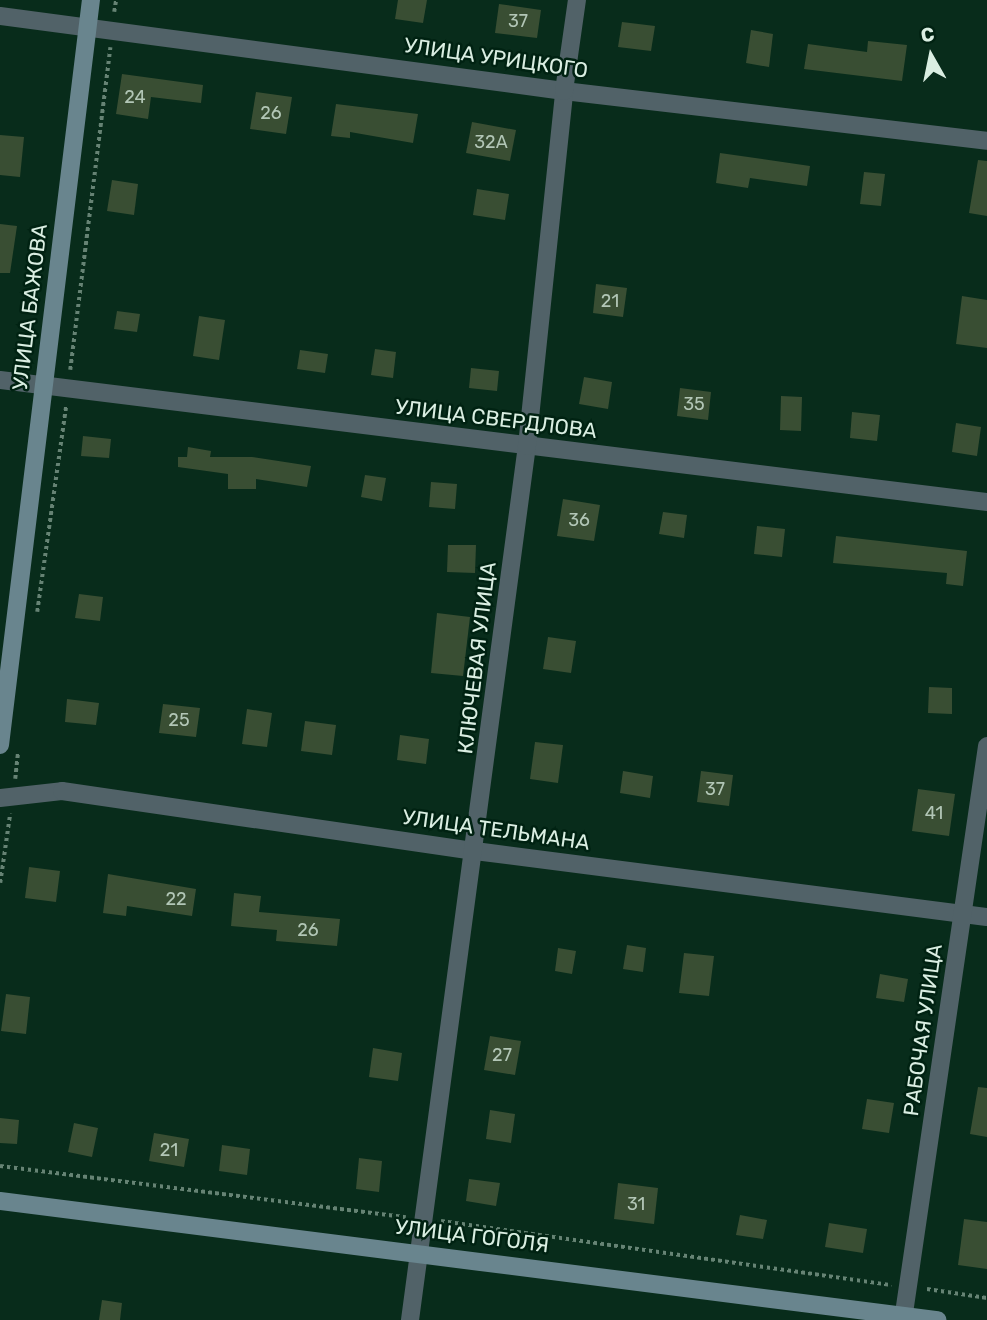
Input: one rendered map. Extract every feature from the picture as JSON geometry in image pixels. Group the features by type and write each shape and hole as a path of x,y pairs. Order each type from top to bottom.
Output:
{"street":[{"name":"УЛИЦА БАЖОВА","path":"0,745 91,0"},
{"name":"КЛЮЧЕВАЯ УЛИЦА","path":"410,1320 475,851 527,446 564,91 577,0"},
{"name":"УЛИЦА УРИЦКОГО","path":"0,16 564,91 987,141"},
{"name":"УЛИЦА СВЕРДЛОВА","path":"0,380 987,502"},
{"name":"РАБОЧАЯ УЛИЦА","path":"903,1318 987,746"},
{"name":"УЛИЦА ТЕЛЬМАНА","path":"6,797 62,791 475,851 987,917"},
{"name":"УЛИЦА ГОГОЛЯ","path":"0,1201 418,1252 903,1318 937,1320"}],"path":[{"path":"36,620 68,389 116,0"},
{"path":"0,883 6,797 20,742"},
{"path":"0,1166 424,1219 987,1298"}],"building":[{"path":"398,0 427,0 423,23 395,19"},
{"path":"499,4 541,10 537,38 495,33"},
{"path":"622,22 655,26 651,51 618,47"},
{"path":"751,30 773,34 769,67 746,63"},
{"path":"868,41 907,45 902,81 804,69 808,44 867,52"},
{"path":"122,74 203,85 201,103 151,97 148,119 116,114"},
{"path":"256,92 292,97 286,134 250,129"},
{"path":"336,104 418,114 413,143 350,132 350,138 331,136"},
{"path":"472,122 516,130 510,161 466,153"},
{"path":"0,135 24,137 20,177 0,175"},
{"path":"720,153 810,166 807,186 750,178 748,188 716,183"},
{"path":"978,160 987,161 987,216 969,213"},
{"path":"864,172 885,174 881,206 860,204"},
{"path":"112,180 138,184 134,215 107,211"},
{"path":"477,189 509,194 505,220 473,215"},
{"path":"0,224 17,226 10,273 0,273"},
{"path":"596,284 627,288 623,317 593,313"},
{"path":"962,296 987,300 987,348 956,344"},
{"path":"117,311 140,314 137,332 114,329"},
{"path":"199,316 225,320 219,360 193,356"},
{"path":"375,349 396,352 393,378 371,375"},
{"path":"300,350 328,354 325,373 297,369"},
{"path":"471,368 499,371 497,391 469,388"},
{"path":"584,377 612,382 608,409 579,404"},
{"path":"680,388 711,392 708,420 677,416"},
{"path":"781,396 802,397 801,431 780,430"},
{"path":"852,412 880,415 877,441 850,438"},
{"path":"956,423 981,427 977,456 952,452"},
{"path":"83,436 111,439 109,458 81,456"},
{"path":"188,447 211,451 210,457 252,457 311,466 307,487 256,479 256,489 228,489 228,474 178,467 178,457 187,457"},
{"path":"365,475 386,478 382,501 361,497"},
{"path":"431,482 457,484 455,509 429,507"},
{"path":"563,499 600,505 594,541 557,536"},
{"path":"663,512 687,515 684,538 659,534"},
{"path":"757,526 785,529 782,557 754,554"},
{"path":"836,536 967,551 963,586 946,584 947,573 833,563"},
{"path":"448,545 476,545 475,573 447,572"},
{"path":"79,594 103,597 100,621 75,618"},
{"path":"437,613 470,617 463,676 431,673"},
{"path":"548,637 576,641 571,673 543,669"},
{"path":"929,687 952,688 952,714 928,713"},
{"path":"67,699 99,703 96,725 65,722"},
{"path":"163,704 200,708 196,737 159,733"},
{"path":"247,709 272,713 267,747 242,744"},
{"path":"305,721 336,725 332,755 301,751"},
{"path":"400,735 429,739 426,764 397,760"},
{"path":"535,742 563,745 558,783 530,779"},
{"path":"623,771 653,776 650,798 620,793"},
{"path":"701,771 733,775 729,806 697,802"},
{"path":"918,789 955,794 949,836 912,831"},
{"path":"29,867 60,871 56,902 25,898"},
{"path":"108,874 196,889 192,916 127,906 126,916 103,913"},
{"path":"234,893 261,896 259,912 340,919 337,946 276,941 277,930 231,926"},
{"path":"627,945 646,948 643,972 623,969"},
{"path":"558,948 576,951 572,974 555,971"},
{"path":"684,953 714,956 709,996 679,993"},
{"path":"880,974 908,979 904,1002 876,998"},
{"path":"6,994 30,997 26,1034 1,1031"},
{"path":"490,1036 521,1041 515,1075 484,1070"},
{"path":"373,1048 402,1053 398,1081 369,1077"},
{"path":"978,1087 987,1088 987,1137 970,1134"},
{"path":"867,1099 894,1103 889,1133 862,1129"},
{"path":"490,1110 515,1114 511,1143 486,1139"},
{"path":"0,1118 19,1120 17,1144 0,1143"},
{"path":"74,1123 98,1128 92,1157 68,1152"},
{"path":"154,1133 189,1139 184,1167 149,1161"},
{"path":"222,1145 250,1149 247,1175 219,1171"},
{"path":"359,1158 382,1161 379,1192 356,1189"},
{"path":"469,1179 500,1183 496,1206 466,1201"},
{"path":"618,1183 658,1188 654,1224 614,1219"},
{"path":"740,1215 767,1220 763,1239 736,1235"},
{"path":"964,1219 987,1222 987,1269 958,1265"},
{"path":"829,1223 867,1229 863,1253 825,1247"},
{"path":"102,1300 122,1303 120,1320 99,1320"}]}
